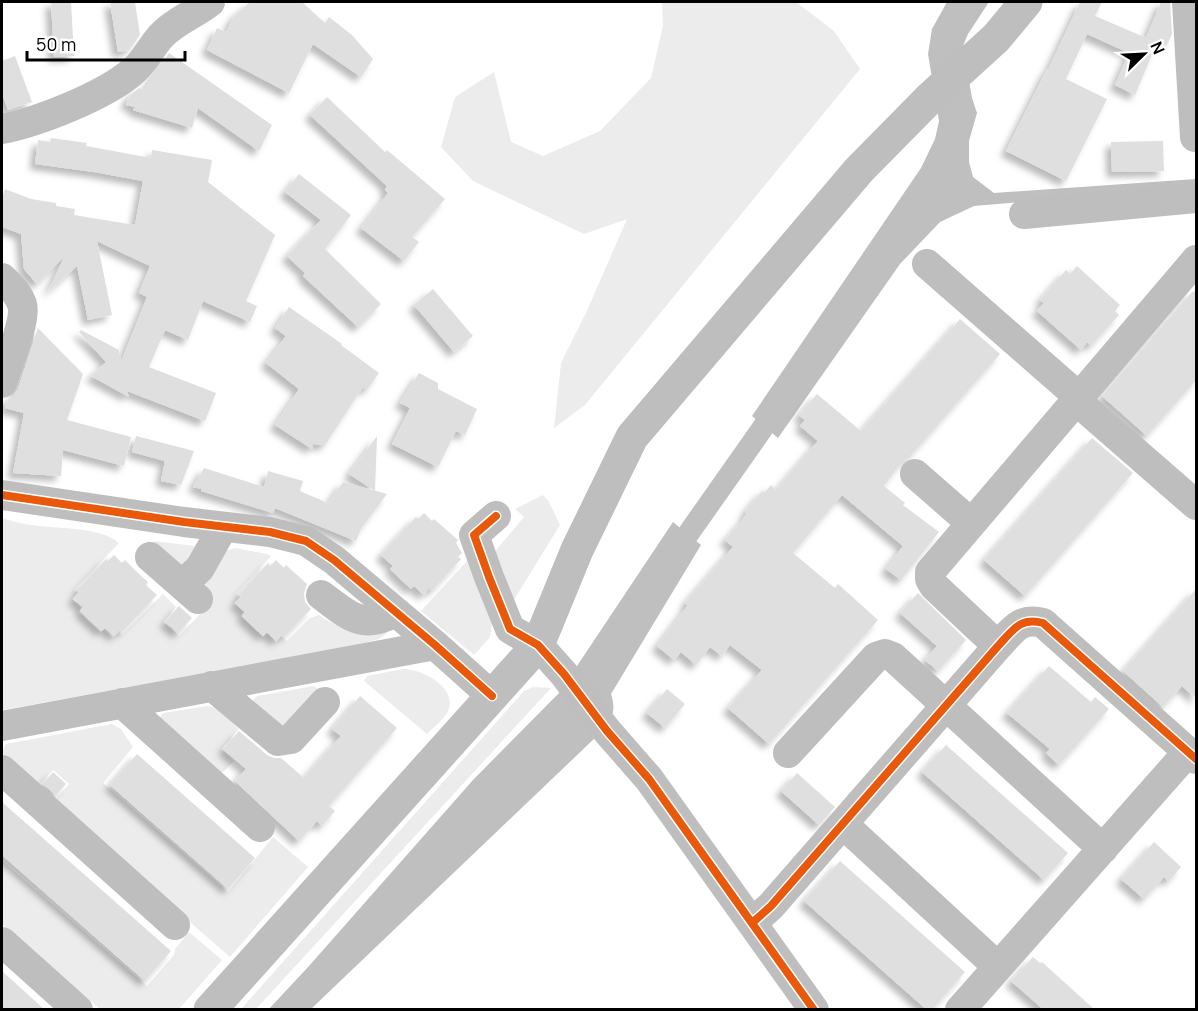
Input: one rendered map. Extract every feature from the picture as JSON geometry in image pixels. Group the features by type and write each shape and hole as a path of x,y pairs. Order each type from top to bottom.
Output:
{"main road":[{"path":"210,1010 538,645 577,550 632,437 822,212 894,132 996,38 1026,2"}],"street":[{"path":"2,129 37,119 106,90 134,71 161,36 210,2"},
{"path":"1186,2 1195,137"},
{"path":"1023,214 1197,198"},
{"path":"927,264 1079,397 1087,410 1197,505"},
{"path":"998,646 934,586 930,579 930,572 1079,397 1192,273"},
{"path":"2,278 12,286 23,306 21,326 2,383"},
{"path":"915,474 971,523"},
{"path":"2,495 270,532 306,541 334,560 492,696"},
{"path":"496,516 474,535 510,629 538,645 649,779 814,1010"},
{"path":"150,556 190,592 200,568 223,527"},
{"path":"321,595 347,615 369,622 381,620 395,612"},
{"path":"752,923 771,906 1014,629 1032,620 1043,623 1192,756 1103,849 960,1010"},
{"path":"2,726 435,645"},
{"path":"788,753 876,657 885,654 893,657 1103,849"},
{"path":"212,686 278,741 291,738 325,702"},
{"path":"122,703 260,827"},
{"path":"2,770 175,924"},
{"path":"843,824 998,967"},
{"path":"2,942 78,1010"}],"shaded area":[{"path":"662,2 796,2 834,31 860,69 585,405 554,428 561,363 586,313 627,219 584,234 473,181 441,147 455,97 494,72 511,142 543,156 600,131 651,78 663,26"},
{"path":"947,2 989,2 968,34 963,46 972,98 977,113 969,141 969,162 973,177 994,193 1196,179 1196,187 974,206 940,222 900,264 778,438 752,416 921,168 935,139 939,121 928,54 932,29"},
{"path":"543,495 548,500 560,525 512,603 491,556 524,517 515,509"},
{"path":"2,518 35,526 88,531 119,543 74,590 77,593 72,599 81,608 78,612 101,633 104,630 113,638 119,633 122,635 163,594 176,607 163,622 179,636 211,603 205,583 225,551 235,548 271,556 236,594 239,597 234,603 243,612 240,616 263,637 267,634 276,642 282,637 287,641 310,618 319,615 336,625 352,629 387,628 387,633 379,639 339,649 2,710"},
{"path":"673,522 701,545 611,694 613,713 605,727 311,1009 268,1010 473,780 559,693"},
{"path":"153,541 204,547 190,567 176,564"},
{"path":"468,560 493,617 490,637 474,655 421,611"},
{"path":"403,669 429,676 444,688 449,696 450,704 447,713 427,734 364,681 367,676"},
{"path":"314,686 320,691 290,722 281,727 252,701 257,696"},
{"path":"533,687 551,688 256,1009 241,1009 524,691"},
{"path":"208,706 218,709 239,729 221,749 234,761 220,775 159,720 163,713"},
{"path":"112,724 121,729 133,747 103,783 228,892 273,837 308,867 230,957 72,819 55,800 69,784 53,770 39,785 6,760 3,753 6,744"},
{"path":"2,861 147,986 174,955 175,949 189,932 222,960 179,1009 100,1009 2,924"}],"building":[{"path":"51,2 71,2 74,56 54,57"},
{"path":"110,2 135,2 140,35 129,50 118,52"},
{"path":"250,2 302,2 325,23 329,17 352,35 373,59 361,77 313,44 289,93 207,50 217,28 226,32 234,16"},
{"path":"1080,2 1102,2 1095,16 1146,38 1161,2 1170,2 1172,34 1166,47 1157,43 1135,95 1115,85 1129,53 1087,34 1066,79 1107,99 1066,181 1006,151"},
{"path":"169,53 272,125 259,151 198,108 192,128 133,110 135,107 126,105 129,96 139,88 144,90"},
{"path":"15,56 32,102 8,110 2,93 2,61"},
{"path":"327,97 385,152 387,150 445,199 412,237 419,242 404,261 361,228 388,193 385,190 387,186 310,115"},
{"path":"51,138 87,143 86,146 151,158 152,150 212,160 208,182 275,235 246,301 257,306 250,322 203,301 188,340 165,330 149,367 216,393 205,421 127,391 129,397 91,376 106,362 79,332 81,330 119,350 121,362 147,297 139,293 150,266 97,241 112,315 88,320 77,266 48,292 64,257 37,284 24,269 21,234 2,227 2,198 5,189 31,199 75,209 74,215 135,225 143,181 35,164 38,140 50,142"},
{"path":"1163,141 1164,171 1112,172 1111,142"},
{"path":"299,174 351,215 325,249 381,304 358,327 303,276 305,273 287,256 321,220 285,192"},
{"path":"1077,266 1120,305 1115,311 1119,315 1091,346 1087,342 1081,350 1037,311 1044,303 1040,300 1066,270 1070,274"},
{"path":"433,289 473,336 454,352 414,305"},
{"path":"1197,291 1197,379 1147,436 1102,396 1192,292"},
{"path":"289,307 379,373 367,390 363,387 325,445 313,444 312,449 275,425 299,389 266,363 286,336 275,328"},
{"path":"960,319 1000,354 909,458 902,462 884,486 905,503 903,505 939,532 901,580 886,569 903,546 842,495 793,553 835,588 838,584 878,620 769,744 728,708 762,670 730,645 722,656 710,647 696,665 681,652 674,660 657,646 688,605 685,603 733,547 725,540 741,522 747,513 745,512 762,491 764,493 771,485 776,490 818,441 800,426 805,420 799,415 817,394 861,431"},
{"path":"38,328 83,374 67,420 131,437 124,466 63,450 61,476 13,473 24,413 5,408 8,399 14,396 18,389"},
{"path":"419,373 438,383 438,389 477,409 465,435 456,431 438,467 392,444 410,408 400,403"},
{"path":"136,436 194,451 181,485 161,481 165,461 132,452"},
{"path":"377,436 375,491 349,474"},
{"path":"1092,438 1133,473 1025,596 984,560"},
{"path":"204,468 264,487 268,471 303,481 300,491 328,503 343,482 387,494 361,529 356,541 275,508 273,513 201,491 202,489 193,487"},
{"path":"424,513 458,540 456,543 462,553 458,557 461,559 432,591 429,588 424,595 414,586 411,589 390,569 393,566 381,555 416,517 418,519"},
{"path":"114,555 122,563 125,560 148,582 146,585 157,595 122,632 120,630 114,636 105,628 101,631 80,611 83,607 73,599 79,592 77,590 106,559 108,561"},
{"path":"276,560 284,568 286,565 307,584 304,593 305,602 311,609 284,637 281,635 276,641 267,632 263,636 242,616 245,612 235,603 241,597 239,595 268,563 270,566"},
{"path":"1197,588 1197,699 1182,686 1163,707 1123,671"},
{"path":"918,593 966,640 938,671 925,660 937,646 900,613"},
{"path":"179,606 192,618 178,633 165,622"},
{"path":"1049,666 1091,702 1095,697 1109,709 1059,765 1046,753 1050,749 1007,713"},
{"path":"667,689 685,704 665,728 647,713"},
{"path":"360,696 397,728 329,806 335,811 322,826 317,821 299,841 235,781 246,769 223,749 239,731 267,755 281,758 304,778 341,736 332,729"},
{"path":"946,745 1068,853 1044,880 922,772"},
{"path":"137,754 255,858 228,889 110,785"},
{"path":"53,772 66,784 56,795 43,784"},
{"path":"797,773 835,807 819,825 781,791"},
{"path":"2,802 171,951 145,981 2,855"},
{"path":"1154,842 1181,867 1169,881 1164,877 1144,899 1121,879"},
{"path":"840,861 965,972 932,1010 927,1010 804,901"},
{"path":"1033,957 1040,963 1042,962 1095,1010 1044,1010 1011,981"},
{"path":"2,971 45,1010 2,1010"}],"waterway":[{"path":"671,560 781,402"}],"cycle path":[{"path":"2,495 184,522 270,532 306,541 334,560 492,696"},
{"path":"496,516 474,535 510,629 538,645 649,779 814,1010"},
{"path":"752,923 771,906 998,646 1023,623 1043,623 1196,759"}]}
